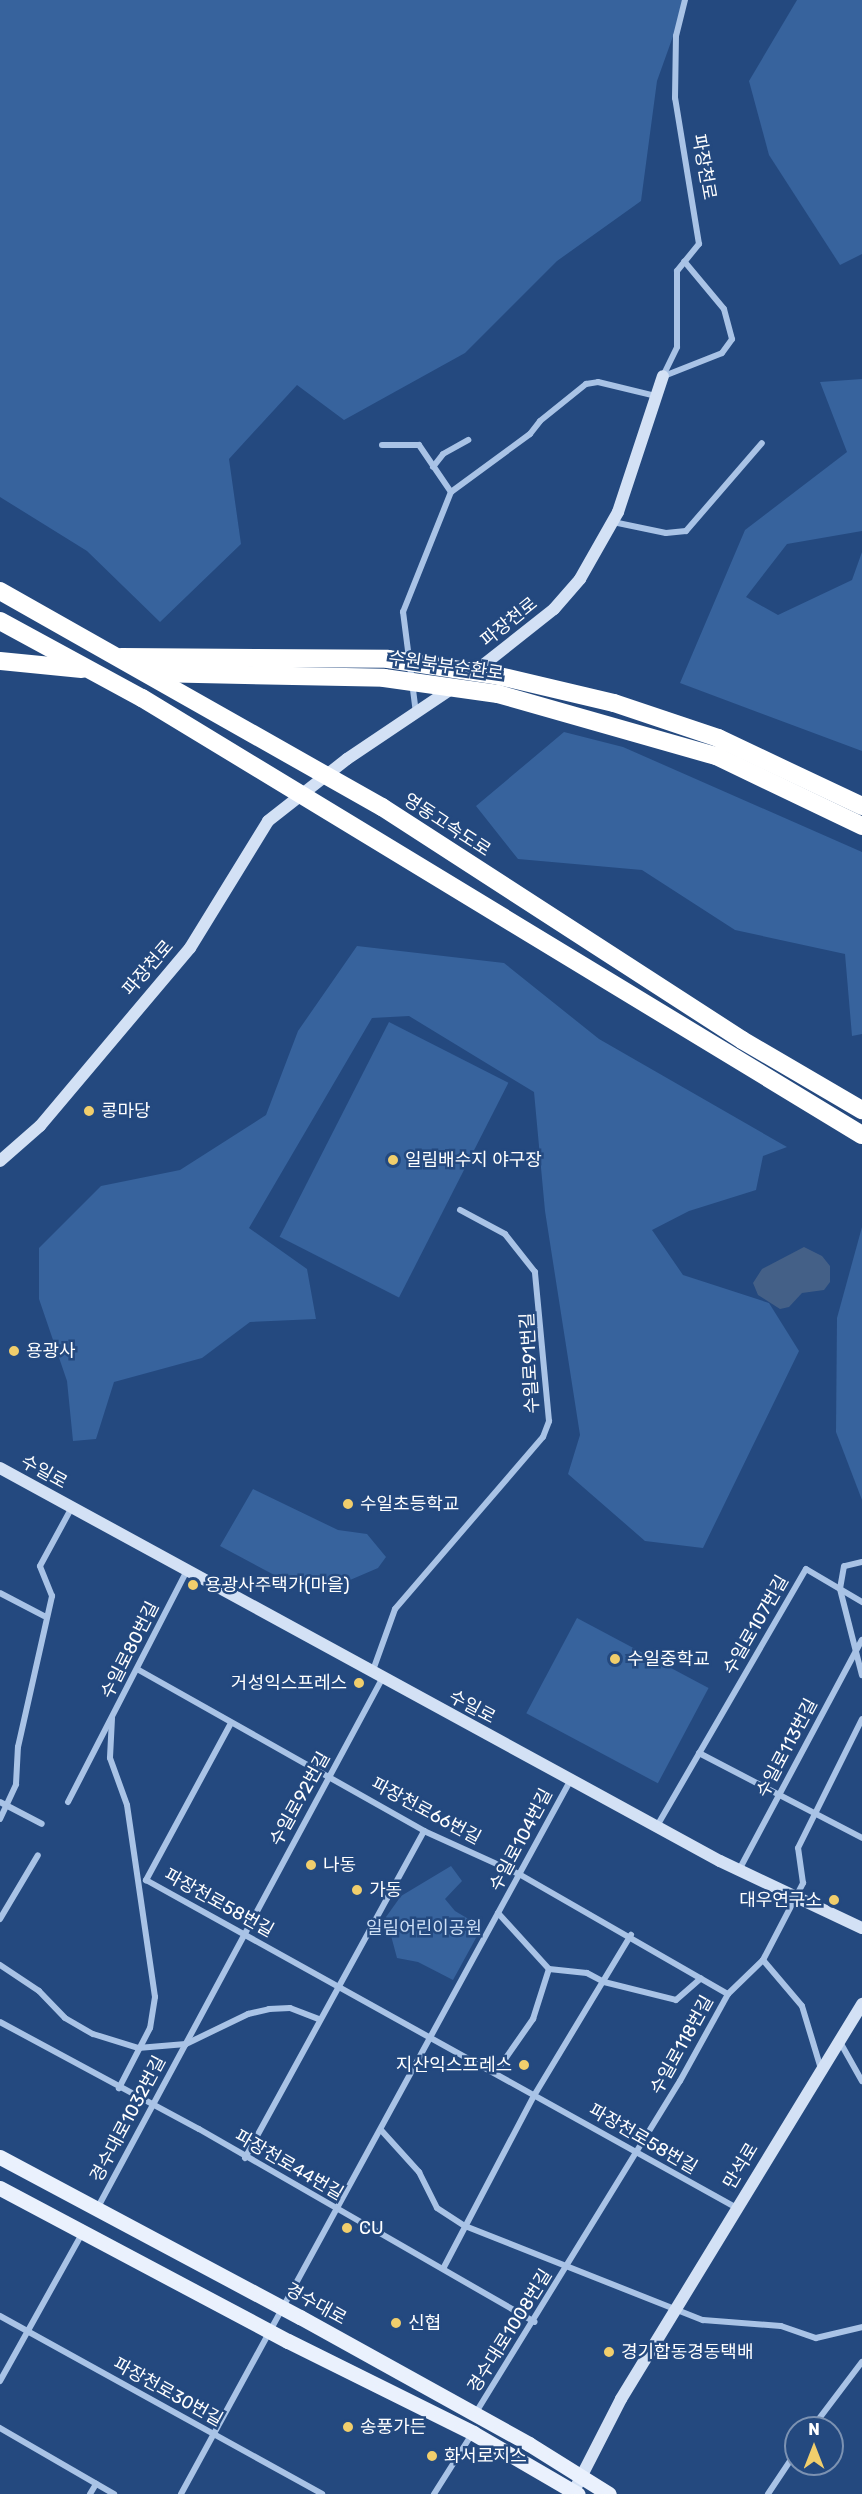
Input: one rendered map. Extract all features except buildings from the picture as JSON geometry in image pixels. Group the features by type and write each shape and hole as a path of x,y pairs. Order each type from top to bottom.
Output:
{"highway":[{"name":"영동고속도로","path":"0,591 382,807 742,1040 862,1110"},
{"path":"0,621 257,768 862,1135"},
{"name":"수원북부순환로","path":"0,648 27,654 171,658 388,659 499,676 591,698 862,806"},
{"name":"수원북부순환로","path":"0,661 171,674 396,680 498,693 717,747 862,826"}],"main road":[{"name":"경수대로","path":"0,2157 282,2313 475,2414 582,2475 609,2494"},
{"path":"0,2188 272,2332 479,2436 575,2493"},
{"path":"479,2436 520,2446 524,2442"}],"street":[{"name":"파장천로","path":"684,261 699,244 675,98 676,36 685,0"},
{"path":"684,261 724,309 732,339 722,353 663,376 677,347 677,271 684,261"},
{"name":"파장천로","path":"0,1161 40,1126 190,948 268,821 554,609 580,579 613,522 663,376"},
{"path":"416,713 403,612 451,492 530,435 540,421 586,384 606,383 656,396"},
{"path":"433,467 443,454 468,440"},
{"path":"382,446 415,443 451,492"},
{"path":"613,522 666,533 686,531 762,443"},
{"name":"수일로91번길","path":"377,1677 395,1609 543,1437 549,1421 541,1293 535,1272 505,1234 460,1210"},
{"name":"수일로","path":"0,1468 377,1677 656,1827 797,1899 862,1928"},
{"name":"수일로","path":"44,1616 52,1596 40,1566 72,1507"},
{"path":"862,1562 844,1566 840,1589 854,1655 862,1675"},
{"name":"수일로107번길","path":"656,1827 806,1569 862,1602"},
{"name":"수일로80번길","path":"138,2048 150,2028 155,1997 136,1884 127,1805 110,1758 112,1718 186,1572"},
{"path":"0,1593 44,1616 18,1747 16,1784 8,1806 0,1819"},
{"name":"수일로113번길","path":"738,1870 862,1640"},
{"name":"파장천로66번길","path":"137,1669 424,1831 519,1874 631,1935 728,1994"},
{"name":"수일로92번길","path":"243,1934 330,1776 377,1677"},
{"path":"68,1802 112,1718"},
{"path":"797,1899 803,1883 798,1848 862,1719"},
{"name":"파장천로58번길","path":"231,1723 147,1880 496,2072 635,2153 736,2208"},
{"path":"699,1753 862,1838"},
{"name":"수일로104번길","path":"182,2494 432,2038 570,1780"},
{"path":"0,1802 42,1824"},
{"path":"245,2158 424,1831"},
{"path":"0,1919 38,1855"},
{"name":"수일로118번길","path":"635,2153 728,1994 764,1960 797,1899"},
{"name":"수일로104번길","path":"498,1913 549,1969"},
{"name":"경수대로1032번길","path":"97,2209 243,1934"},
{"path":"444,2267 535,2094 631,1935"},
{"path":"764,1960 802,2006 821,2069"},
{"path":"0,1965 39,1991 65,2018 93,2034 138,2048 186,2044"},
{"path":"496,2072 533,2019 549,1969 587,1973 604,1982 676,2000 701,1978"},
{"name":"만석로","path":"575,2493 582,2475 675,2310 862,2004"},
{"name":"경수대로1032번길","path":"186,2044 248,2014 269,2009 290,2008 320,2019"},
{"name":"파장천로44번길","path":"0,2022 444,2267 534,2322"},
{"path":"838,2041 862,2081"},
{"path":"119,2088 138,2048"},
{"name":"경수대로1008번길","path":"381,2130 419,2172 437,2208 465,2226 570,2264"},
{"name":"경수대로1008번길","path":"475,2414 570,2264 635,2153"},
{"path":"0,2381 26,2330 83,2232"},
{"path":"570,2264 703,2320 781,2326 816,2338 862,2326"},
{"name":"파장천로30번길","path":"0,2316 322,2494"},
{"path":"822,2416 862,2365"},
{"path":"0,2428 114,2494"},
{"path":"434,2494 479,2436"},
{"path":"768,2494 784,2470"},
{"path":"90,2494 96,2484"}],"green space":[{"path":"0,0 686,0 657,81 641,201 557,261 465,353 344,420 297,385 229,459 241,544 160,622 87,551 0,497"},
{"path":"797,0 862,0 862,254 840,265 769,155 749,81"},
{"path":"862,379 862,531 787,544 746,597 778,615 852,580 862,552 862,751 680,683 745,530 847,452 820,382"},
{"path":"564,732 623,747 862,852 862,1034 852,1036 845,954 735,930 642,870 518,859 476,806"},
{"path":"357,946 504,963 599,1039 787,1147 763,1156 756,1190 689,1211 652,1230 683,1275 769,1303 799,1351 703,1548 645,1541 568,1474 580,1435 545,1211 534,1092 409,1016 372,1018 249,1228 307,1269 316,1319 250,1322 202,1358 114,1382 96,1439 73,1441 67,1381 39,1299 39,1248 101,1186 180,1170 266,1115 298,1031"},
{"name":"일림배수지 야구장","path":"389,1022 508,1083 399,1298 280,1237"},
{"path":"862,1227 862,1500 836,1432 837,1318"},
{"path":"253,1489 338,1530 367,1534 386,1557 378,1568 322,1592 294,1575 280,1578 220,1546"},
{"path":"577,1618 709,1688 658,1783 526,1713"},
{"name":"일림어린이공원","path":"451,1866 462,1881 445,1899 455,1911 482,1927 453,1980 418,1962 397,1958 386,1917 401,1896"}],"shaded area":[{"path":"804,1247 822,1256 830,1266 830,1282 824,1290 802,1293 789,1307 780,1309 758,1295 753,1283 762,1269"}],"place":[{"name":"콩마당","path":"89,1111"},
{"name":"일림배수지 야구장","path":"393,1160"},
{"name":"용광사","path":"14,1351"},
{"name":"수일초등학교","path":"348,1504"},
{"name":"용광사주택가(마을)","path":"193,1585"},
{"name":"수일중학교","path":"615,1659"},
{"name":"거성익스프레스","path":"359,1683"},
{"name":"나동","path":"311,1865"},
{"name":"가동","path":"357,1890"},
{"name":"대우연구소","path":"834,1900"},
{"name":"지산익스프레스","path":"524,2065"},
{"name":"CU","path":"347,2228"},
{"name":"신협","path":"396,2323"},
{"name":"경기합동경동택배","path":"609,2352"},
{"name":"송풍가든","path":"348,2427"},
{"name":"화서로지스","path":"432,2456"}]}
